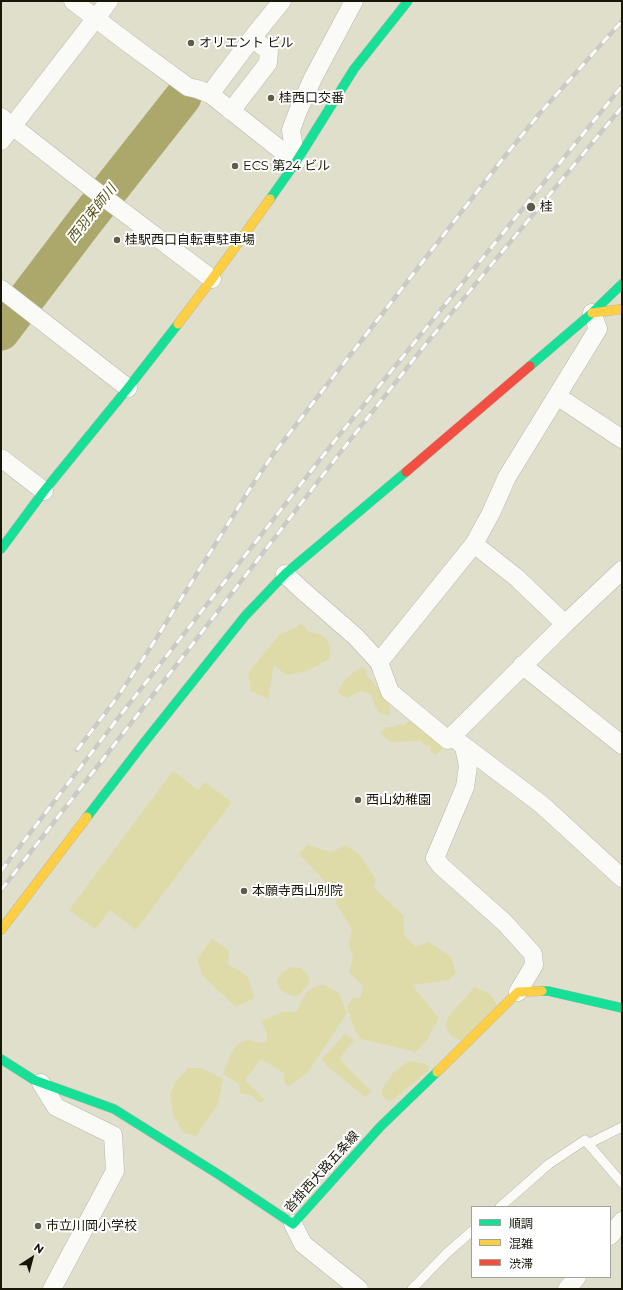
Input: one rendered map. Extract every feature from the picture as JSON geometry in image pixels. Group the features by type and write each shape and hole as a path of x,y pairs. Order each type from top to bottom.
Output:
{"street":[{"path":"73,1 188,87 210,94 296,162"},
{"path":"1,141 7,121 109,1"},
{"path":"210,94 282,1"},
{"path":"296,162 291,130 313,78 354,1"},
{"path":"1,549 44,491 128,388 212,279 296,162 354,69 408,1"},
{"path":"231,111 268,63 269,51 252,38"},
{"path":"7,121 93,189 212,279"},
{"path":"1,930 143,744 244,616 285,574 592,313 622,284"},
{"path":"6,293 128,388"},
{"path":"592,313 622,309"},
{"path":"379,662 474,544 491,513 507,477 598,329 592,313"},
{"path":"557,396 622,439"},
{"path":"1,458 44,491"},
{"path":"474,544 517,578 565,624"},
{"path":"285,574 356,637 379,662 390,692 448,740 458,742 541,804 622,878"},
{"path":"458,742 522,665 565,624 619,579"},
{"path":"522,665 622,745"},
{"path":"458,742 468,766 465,787 435,858 441,866 505,923 533,954 534,965 518,992"},
{"path":"518,992 548,991 622,1008"},
{"name":"沓掛西大路五条線","path":"1,1059 34,1080 114,1109 221,1176 293,1224 380,1127 518,992"},
{"path":"41,1083 56,1107 113,1135 114,1171 52,1289"},
{"path":"611,1235 622,1221"},
{"path":"293,1224 303,1244 354,1287"},
{"path":"567,1289 576,1278"}],"lane":[{"path":"588,1144 622,1127"},
{"path":"501,1206 550,1164 585,1140 622,1183"},
{"path":"412,1289 446,1253 471,1232"}],"shaded area":[{"path":"302,624 309,632 322,635 331,645 329,659 307,671 286,675 274,665 268,699 251,691 248,673 279,635"},
{"path":"363,667 367,671 366,674 389,701 390,715 381,714 375,706 371,694 361,691 347,698 337,693 344,681 356,670"},
{"path":"417,720 443,747 441,751 434,755 430,750 432,746 427,746 419,741 390,742 381,733 387,727 394,727 399,724 403,726 407,722"},
{"path":"173,771 198,790 205,782 232,802 136,930 110,910 95,929 69,910"},
{"path":"307,845 331,852 346,845 360,855 376,879 374,888 404,916 404,935 416,947 429,942 451,957 456,973 449,980 412,985 439,1018 427,1040 416,1052 361,1039 354,1029 347,1006 353,998 360,998 363,986 349,972 353,957 349,944 352,929 336,904 338,895 299,854"},
{"path":"212,939 229,950 228,964 247,976 255,998 236,1007 203,976 197,959"},
{"path":"292,967 301,968 310,978 308,985 298,996 292,996 281,990 277,981 282,972"},
{"path":"324,985 339,993 347,1013 308,1072 289,1087 284,1083 284,1073 261,1059 245,1080 265,1100 259,1103 253,1096 240,1093 239,1084 223,1074 237,1044 248,1040 261,1043 267,1041 267,1034 261,1021 282,1012 295,1012 298,1010 307,992 315,986"},
{"path":"474,987 490,994 497,1005 461,1041 450,1035 445,1026 448,1018"},
{"path":"345,1033 354,1040 340,1058 371,1091 365,1097 327,1066 321,1059"},
{"path":"409,1061 427,1064 429,1070 390,1102 382,1096 382,1089 393,1073"},
{"path":"188,1068 202,1068 223,1079 218,1104 196,1136 183,1133 173,1115 170,1094 175,1083"}],"waterway":[{"name":"西羽束師川","path":"1,332 86,220 183,97"}],"railway":[{"path":"77,750 116,699 147,653 274,453 501,161 540,113 622,21"},
{"path":"1,871 115,722 333,443 622,86"},
{"path":"1,890 425,345 622,107"}],"traffic: fast":[{"path":"270,199 296,162 354,69 408,1"},
{"path":"530,366 592,313 622,284"},
{"path":"1,549 44,491 178,324"},
{"path":"87,817 245,616 285,574 406,472"},
{"path":"542,991 548,991 622,1008"},
{"path":"1,1059 34,1080 114,1109 221,1176 293,1224 380,1127 437,1072"}],"traffic: slow":[{"path":"178,324 270,199"},
{"path":"592,313 622,309"},
{"path":"1,930 87,817"},
{"path":"437,1072 518,992 542,991"}],"traffic: jam":[{"path":"406,472 530,366"}],"place":[{"name":"オリエント ビル","path":"191,43"},
{"name":"桂西口交番","path":"271,98"},
{"name":"ECS 第24 ビル","path":"235,166"},
{"name":"桂","path":"531,207"},
{"name":"桂駅西口自転車駐車場","path":"117,240"},
{"name":"西山幼稚園","path":"358,800"},
{"name":"本願寺西山別院","path":"244,891"},
{"name":"市立川岡小学校","path":"38,1226"}]}
